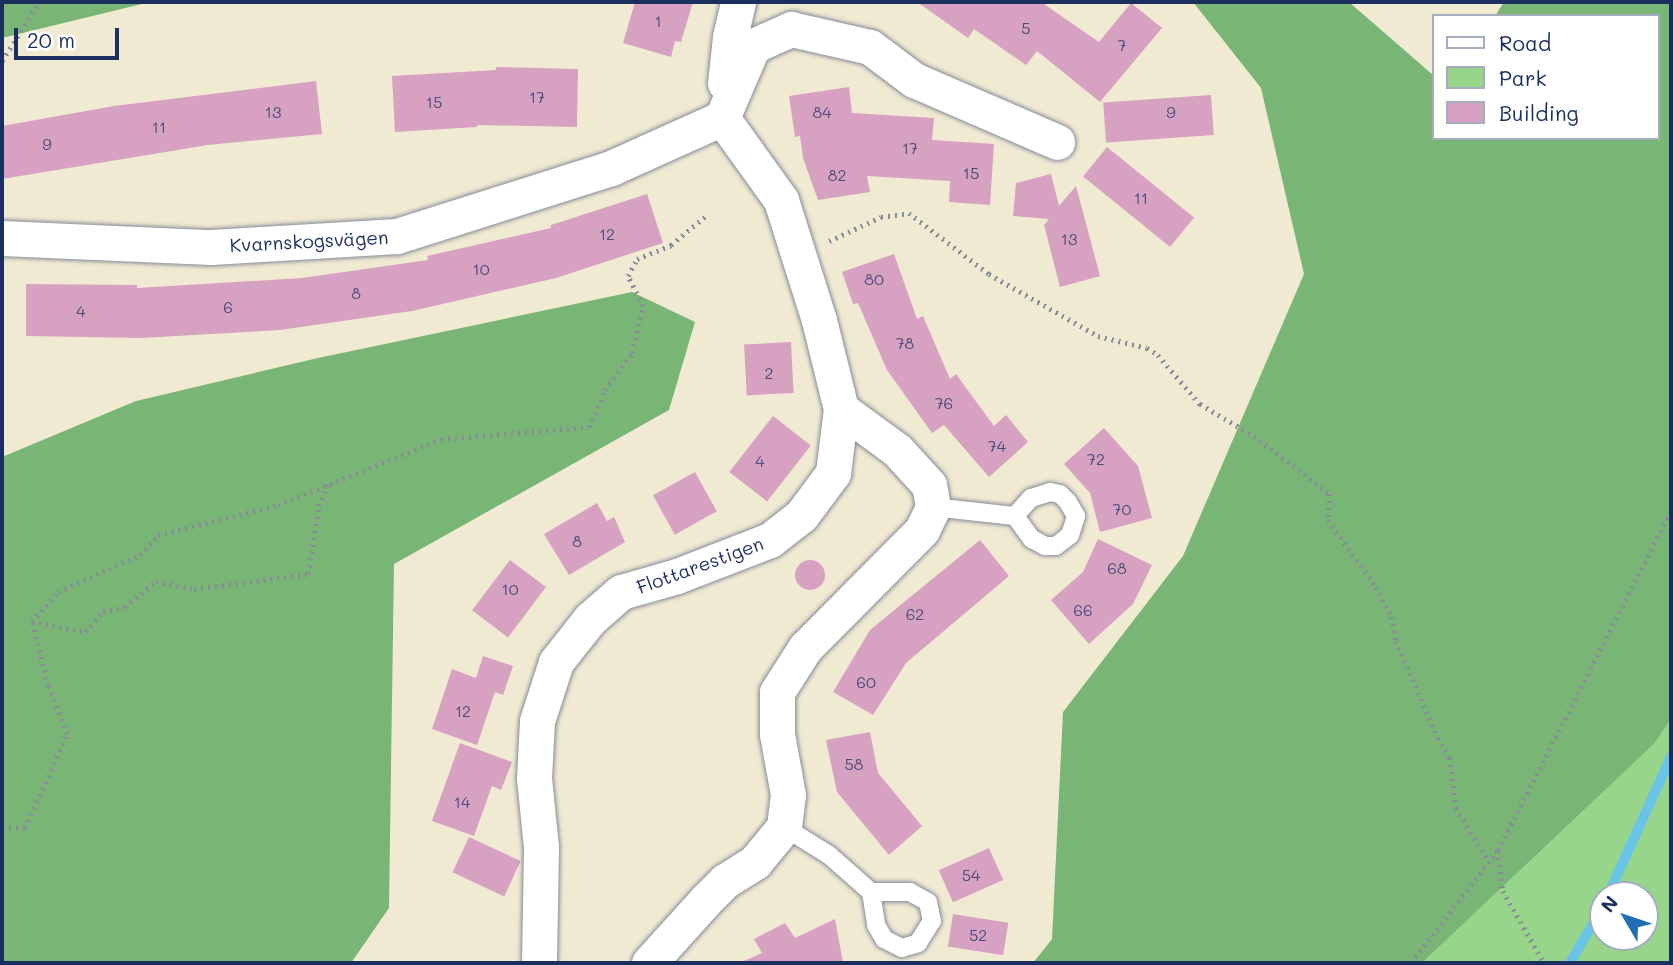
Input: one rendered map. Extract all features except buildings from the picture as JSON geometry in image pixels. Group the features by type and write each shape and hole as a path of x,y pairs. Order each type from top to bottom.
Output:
{"street":[{"path":"722,118 730,37 738,2"},
{"path":"722,118 752,46 792,29 870,47 914,80 1057,142"},
{"name":"Kvarnskogsvägen","path":"2,239 211,247 397,236 611,169 722,118"},
{"name":"Flottarestigen","path":"539,963 541,847 534,778 537,721 556,662 590,619 621,592 726,559 770,540 801,516 834,473 841,409 819,320 781,200 722,118"},
{"path":"649,963 725,881 755,862 784,827 788,795 777,734 777,692 805,648 922,530 933,508 929,485 897,450 841,409"}],"lane":[{"path":"933,508 1015,516"},
{"path":"784,827 829,855 871,892"}],"path":[{"path":"2,61 39,2"},
{"path":"798,254 881,217 909,213 989,274 1098,336 1147,348 1158,355 1200,404 1254,436 1330,494 1328,520 1376,587 1392,617 1395,641 1438,738 1450,758 1456,808 1489,862"},
{"path":"32,622 58,592 140,555 158,536 278,505 441,439 589,427 605,390 632,353 643,306 628,276 637,259 671,245 708,214"},
{"path":"32,622 86,632 103,611 125,607 156,581 194,589 308,574 319,506 328,483"},
{"path":"1411,963 1498,850 1671,511"},
{"path":"2,827 25,828 68,734 48,685 32,622"},
{"path":"1498,850 1503,891 1544,963"}],"green space":[{"path":"2,2 150,2 2,38"},
{"path":"1193,2 1349,2 1432,74 1432,140 1659,140 1659,14 1496,14 1504,2 1671,2 1671,719 1654,744 1422,963 1033,963 1052,939 1063,712 1183,556 1304,274 1261,88"},
{"path":"632,292 695,322 669,410 394,564 389,908 351,963 2,963 2,457 136,401 318,358"},
{"path":"1671,719 1671,963 1422,963 1654,744"}],"waterway":[{"path":"1614,881 1671,757"},
{"path":"1570,963 1589,930"}]}
